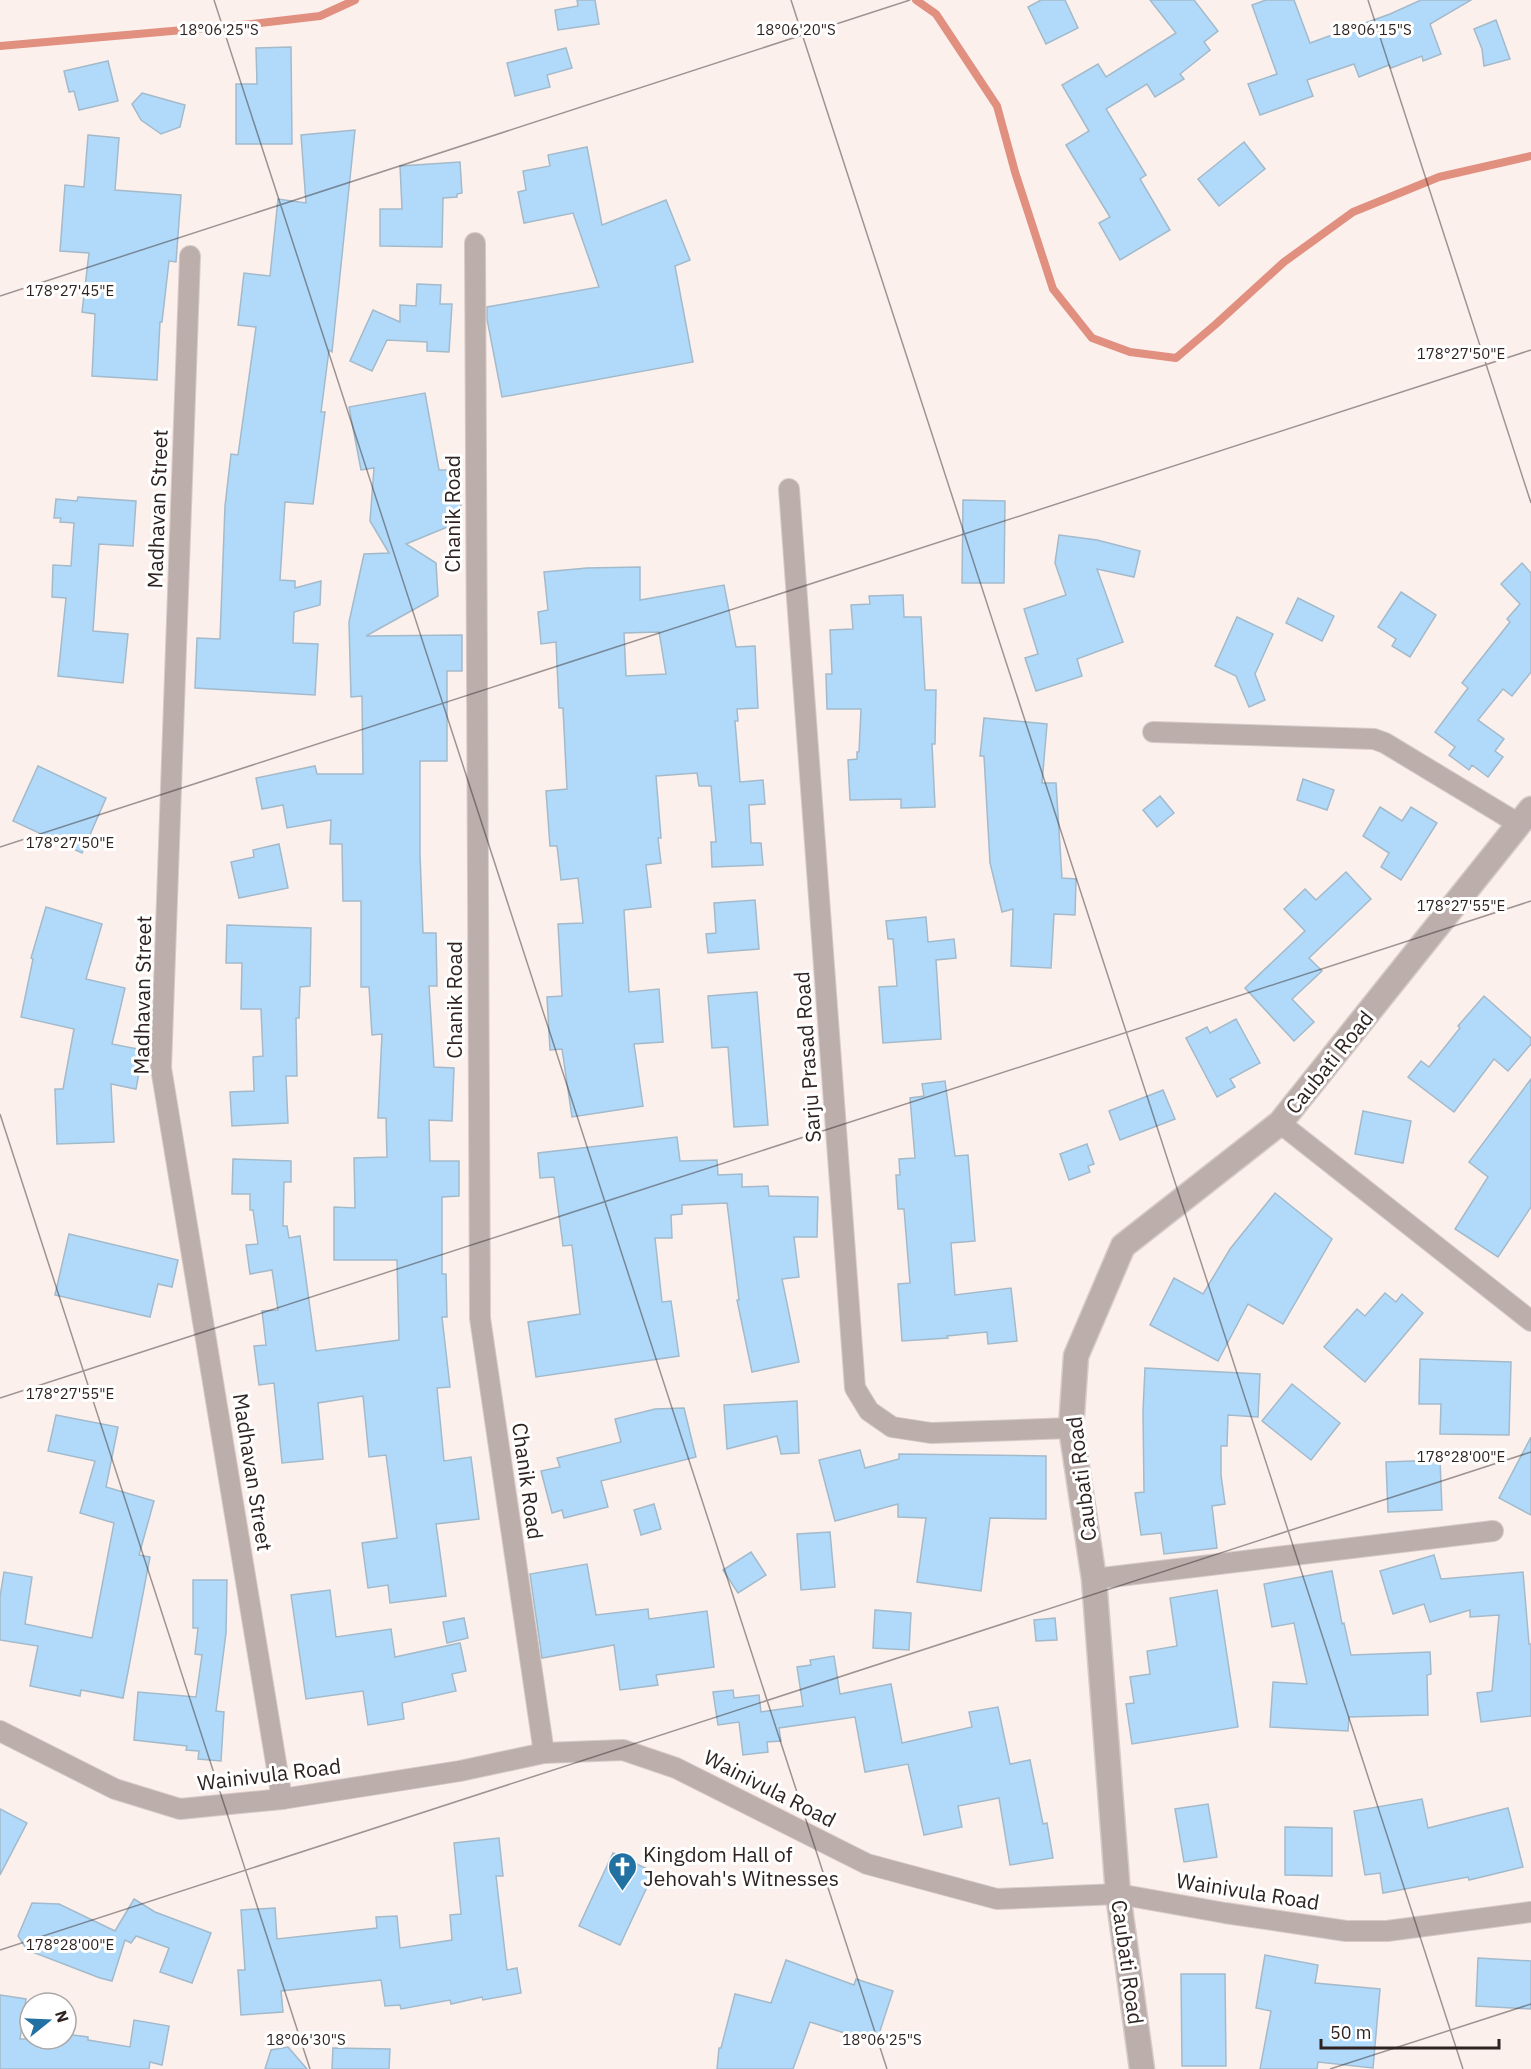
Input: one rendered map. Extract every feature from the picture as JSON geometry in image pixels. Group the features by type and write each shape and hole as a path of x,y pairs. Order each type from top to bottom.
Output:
{"street":[{"name":"Chanik Road","path":"475,243 480,1318 544,1753"},
{"name":"Madhavan Street","path":"190,256 161,1068 282,1799"},
{"name":"Sarju Prasad Road","path":"789,489 855,1388 869,1411 892,1427 931,1433 1071,1428"},
{"path":"1153,732 1374,739 1385,742 1525,816"},
{"name":"Caubati Road","path":"1142,2069 1118,1893 1094,1579 1071,1428 1076,1356 1123,1246 1280,1124 1525,816"},
{"path":"1280,1124 1531,1321"},
{"path":"1094,1579 1493,1531"},
{"name":"Wainivula Road","path":"0,1731 115,1789 180,1809 282,1799 460,1771 544,1753 623,1750 676,1768 867,1864 997,1899 1118,1893 1225,1913 1346,1931 1388,1931 1531,1912"}],"building":[{"path":"577,0 595,0 599,24 558,30 555,10 578,6"},
{"path":"1041,0 1065,0 1078,28 1046,44 1028,7"},
{"path":"1150,0 1194,0 1218,31 1204,42 1210,50 1180,74 1184,79 1155,97 1147,84 1106,109 1146,175 1140,179 1170,230 1120,260 1099,223 1110,217 1066,145 1089,131 1062,85 1098,64 1106,77 1176,33"},
{"path":"1266,0 1294,0 1310,43 1390,14 1421,0 1471,0 1430,24 1441,54 1423,61 1422,56 1391,68 1389,65 1359,77 1354,64 1307,80 1313,96 1260,115 1248,84 1277,74 1252,5"},
{"path":"1496,20 1510,59 1484,66 1482,49 1474,29"},
{"path":"291,47 292,144 236,144 236,84 257,84 256,48"},
{"path":"566,48 572,68 547,75 550,87 515,96 507,63"},
{"path":"108,61 118,101 79,110 74,91 69,92 64,71"},
{"path":"142,93 185,105 180,127 161,134 141,120 132,104"},
{"path":"355,130 332,352 329,350 321,412 325,412 313,504 285,502 280,580 295,581 295,588 321,581 320,605 294,612 293,643 318,644 315,695 195,688 197,638 220,639 225,506 231,454 238,455 256,327 238,325 244,273 270,276 278,199 306,203 301,135"},
{"path":"88,135 119,138 115,190 181,195 176,262 169,261 162,322 160,322 157,380 92,376 95,314 82,312 89,253 60,251 65,185 84,187"},
{"path":"1244,142 1265,169 1219,206 1198,179"},
{"path":"587,147 602,225 666,200 690,260 675,266 693,362 502,397 487,319 487,307 599,287 573,213 524,223 518,192 526,190 523,171 550,166 548,155"},
{"path":"460,162 462,193 457,194 457,197 443,198 442,247 380,246 380,209 402,209 400,166"},
{"path":"417,284 441,285 440,304 452,304 449,352 427,351 427,342 387,340 372,371 350,361 373,310 400,322 400,305 416,306"},
{"path":"425,393 439,470 458,470 462,521 406,544 436,563 438,596 366,636 462,635 462,671 447,671 447,761 420,761 420,855 423,933 436,933 437,986 429,986 434,1067 454,1068 452,1121 429,1120 430,1161 459,1161 459,1196 442,1197 442,1274 446,1274 447,1317 442,1317 450,1387 437,1388 444,1461 471,1457 479,1519 436,1524 446,1596 390,1603 388,1585 368,1588 362,1543 397,1538 386,1455 369,1457 363,1396 318,1403 323,1459 282,1463 274,1383 259,1385 254,1346 266,1345 262,1311 278,1310 272,1270 250,1274 246,1245 258,1244 253,1210 250,1210 250,1194 232,1194 233,1159 291,1161 291,1182 284,1182 283,1226 287,1226 289,1238 300,1236 316,1351 399,1340 397,1260 334,1260 334,1207 355,1208 354,1158 387,1157 386,1118 378,1118 382,1034 372,1035 369,987 361,987 361,901 343,901 342,844 330,844 331,820 287,828 283,805 262,809 256,778 315,766 317,774 363,774 362,696 351,697 349,622 364,554 389,553 370,521 374,468 361,470 349,407"},
{"path":"78,497 136,501 133,546 99,544 93,631 128,634 123,683 58,676 66,598 52,597 53,565 71,566 74,523 60,522 61,518 54,518 56,499 77,501"},
{"path":"963,500 1005,501 1004,583 962,583"},
{"path":"1059,535 1097,540 1140,551 1134,577 1097,569 1123,642 1077,659 1082,676 1036,691 1025,658 1038,654 1024,609 1066,595 1055,563"},
{"path":"1522,563 1531,573 1531,672 1512,696 1503,689 1478,720 1504,739 1495,751 1503,757 1488,777 1472,765 1469,770 1449,755 1455,747 1435,732 1468,688 1462,683 1510,622 1507,619 1520,604 1501,584"},
{"path":"640,567 640,600 724,585 736,647 755,646 758,708 737,709 738,721 735,721 740,782 763,780 765,804 749,805 751,843 761,843 763,865 712,867 711,842 716,842 711,786 699,786 697,773 656,776 661,863 646,865 651,907 624,910 629,992 659,989 663,1042 634,1044 643,1106 572,1117 562,1049 550,1050 547,997 562,996 558,924 583,923 578,878 561,880 557,846 550,846 546,791 567,789 563,708 559,708 556,642 541,644 538,612 548,610 544,572","holes":["659,632 666,674 626,676 624,633"]},
{"path":"1401,592 1436,615 1410,657 1392,646 1396,639 1378,627"},
{"path":"903,595 904,617 921,617 925,690 936,690 935,744 932,744 935,807 901,808 901,799 850,800 848,760 857,759 857,752 859,752 861,709 827,709 826,674 832,674 830,630 853,629 851,605 870,604 869,596"},
{"path":"1298,598 1334,616 1322,641 1286,623"},
{"path":"1237,617 1273,634 1255,674 1265,700 1249,707 1236,676 1215,666"},
{"path":"984,718 1047,724 1042,783 1056,783 1062,878 1076,879 1075,915 1054,914 1051,968 1011,966 1013,909 1002,912 990,863 984,756 980,756"},
{"path":"38,766 106,798 82,853 13,821"},
{"path":"1303,779 1334,790 1327,810 1297,800"},
{"path":"1160,796 1174,813 1157,827 1143,810"},
{"path":"1380,807 1402,821 1411,807 1437,823 1401,880 1381,867 1389,853 1363,836"},
{"path":"279,844 288,888 239,898 231,862 254,857 253,850"},
{"path":"1346,872 1371,899 1309,958 1322,971 1292,999 1314,1022 1294,1041 1245,988 1305,931 1284,909 1305,889 1316,900"},
{"path":"755,900 759,949 708,953 706,934 716,933 714,903"},
{"path":"46,907 102,924 86,979 125,988 112,1044 143,1050 136,1089 111,1084 114,1142 57,1144 55,1089 63,1089 74,1029 21,1017 33,959 31,958"},
{"path":"926,917 928,942 954,939 956,958 936,960 941,1039 883,1043 879,987 897,986 893,939 888,939 886,921"},
{"path":"227,925 311,928 310,986 300,987 299,1018 296,1018 297,1076 286,1076 288,1123 232,1126 230,1092 254,1091 253,1057 263,1056 261,1009 241,1009 242,963 226,963"},
{"path":"757,992 768,1125 734,1127 728,1047 712,1048 708,996"},
{"path":"1484,996 1531,1038 1531,1044 1508,1071 1494,1059 1454,1112 1408,1077 1421,1061 1429,1067 1460,1028 1458,1026"},
{"path":"1236,1019 1260,1063 1230,1079 1235,1087 1217,1097 1186,1038 1207,1027 1210,1033"},
{"path":"1531,1079 1531,1207 1498,1257 1455,1229 1488,1177 1469,1162"},
{"path":"945,1081 955,1156 968,1155 975,1241 951,1243 955,1295 1011,1288 1017,1341 988,1344 987,1332 947,1336 948,1338 902,1341 898,1284 910,1283 904,1209 898,1209 896,1175 900,1175 899,1159 915,1158 910,1098 924,1096 922,1084"},
{"path":"1163,1090 1175,1119 1120,1140 1109,1111"},
{"path":"1363,1111 1411,1121 1403,1163 1355,1154"},
{"path":"677,1137 680,1161 717,1160 718,1175 742,1174 742,1187 768,1186 769,1196 818,1197 817,1237 794,1237 799,1277 782,1279 799,1362 752,1372 737,1300 739,1300 727,1203 682,1205 682,1214 671,1215 672,1238 655,1238 662,1302 671,1301 679,1356 536,1377 528,1322 580,1314 572,1245 563,1246 554,1177 540,1178 538,1153"},
{"path":"1087,1144 1094,1164 1088,1166 1090,1172 1069,1180 1060,1154"},
{"path":"1275,1193 1332,1239 1283,1324 1248,1304 1218,1361 1150,1325 1174,1278 1203,1294 1230,1249"},
{"path":"69,1234 178,1260 172,1287 158,1284 150,1317 55,1295"},
{"path":"1385,1293 1396,1302 1402,1294 1423,1313 1365,1382 1324,1347 1357,1309 1365,1316"},
{"path":"1420,1359 1511,1362 1509,1435 1440,1434 1441,1404 1419,1404"},
{"path":"1145,1368 1260,1374 1258,1417 1228,1415 1227,1446 1221,1446 1221,1475 1225,1504 1212,1506 1217,1548 1164,1554 1161,1533 1141,1535 1135,1493 1144,1492"},
{"path":"1292,1384 1340,1423 1311,1460 1262,1421"},
{"path":"797,1401 799,1453 781,1454 777,1436 727,1449 724,1405"},
{"path":"684,1408 696,1457 601,1481 608,1507 564,1518 562,1510 552,1513 541,1471 560,1467 557,1458 621,1442 615,1419 655,1409"},
{"path":"56,1415 118,1427 106,1487 154,1501 139,1555 150,1557 123,1698 81,1690 80,1696 30,1686 38,1646 0,1640 0,1597 4,1572 32,1577 25,1624 92,1638 114,1523 80,1513 95,1461 48,1451"},
{"path":"1531,1437 1531,1515 1499,1498"},
{"path":"860,1450 865,1468 899,1459 899,1454 1046,1456 1046,1519 990,1518 981,1591 917,1582 926,1518 898,1517 898,1504 835,1521 819,1460"},
{"path":"1440,1460 1442,1510 1388,1512 1386,1462"},
{"path":"654,1504 661,1529 641,1535 634,1510"},
{"path":"830,1532 835,1587 801,1590 797,1534"},
{"path":"751,1552 766,1575 738,1593 723,1570"},
{"path":"1434,1555 1441,1579 1523,1572 1529,1644 1531,1644 1531,1716 1481,1722 1477,1693 1492,1691 1499,1615 1470,1617 1470,1610 1430,1622 1424,1604 1393,1614 1380,1571"},
{"path":"587,1564 596,1615 648,1609 649,1619 707,1611 714,1667 656,1675 658,1685 620,1690 614,1645 542,1658 530,1574"},
{"path":"1332,1571 1342,1624 1344,1623 1351,1655 1430,1652 1431,1674 1427,1675 1428,1715 1349,1717 1348,1731 1270,1727 1273,1682 1307,1684 1294,1623 1272,1627 1264,1584"},
{"path":"193,1580 227,1580 226,1633 216,1711 224,1712 221,1761 198,1759 199,1751 186,1750 187,1746 134,1740 138,1692 196,1697 202,1655 195,1654 198,1628 193,1628"},
{"path":"330,1590 336,1637 391,1629 395,1657 460,1643 466,1671 452,1674 456,1691 402,1703 404,1719 368,1725 363,1691 306,1699 291,1595"},
{"path":"1217,1590 1238,1727 1132,1744 1126,1704 1134,1703 1130,1677 1150,1674 1147,1651 1177,1646 1170,1598"},
{"path":"875,1610 911,1613 909,1650 873,1648"},
{"path":"464,1618 468,1638 447,1643 443,1622"},
{"path":"1055,1618 1057,1640 1036,1641 1034,1620"},
{"path":"834,1656 840,1694 891,1684 902,1743 972,1727 969,1712 998,1707 1010,1764 1030,1760 1043,1824 1047,1823 1053,1858 1010,1865 999,1798 958,1806 962,1827 924,1835 908,1764 865,1772 855,1717 779,1728 781,1741 767,1742 768,1752 743,1755 739,1722 718,1725 713,1692 733,1690 734,1698 759,1695 761,1712 803,1706 797,1667 811,1665 810,1660"},
{"path":"1422,1799 1428,1828 1508,1808 1523,1867 1469,1880 1468,1877 1383,1893 1380,1873 1365,1875 1354,1811"},
{"path":"1208,1804 1217,1857 1184,1862 1175,1809"},
{"path":"0,1809 27,1823 0,1875"},
{"path":"1285,1827 1332,1828 1332,1876 1285,1875"},
{"path":"499,1838 503,1876 496,1876 507,1970 517,1968 521,1993 483,2000 482,1997 451,2004 450,2000 401,2009 400,2005 385,2006 381,1980 281,1991 283,2012 241,2015 238,1970 245,1970 241,1910 275,1908 277,1939 377,1928 376,1917 397,1916 400,1948 452,1940 450,1915 461,1914 454,1843"},
{"path":"613,1853 654,1872 620,1945 579,1926"},
{"path":"134,1899 155,1912 211,1933 192,1983 160,1972 169,1948 136,1936 131,1943 125,1940 112,1981 27,1950 18,1936 32,1903 59,1904 115,1931"},
{"path":"1265,1955 1318,1965 1315,1983 1380,1989 1373,2068 1318,2062 1317,2069 1260,2069 1271,2011 1256,2008"},
{"path":"1478,1958 1531,1961 1531,2009 1476,2006"},
{"path":"786,1960 854,1985 856,1979 893,1991 876,2043 810,2022 793,2069 717,2069 719,2048 721,2048 735,1994 771,2003"},
{"path":"1181,1974 1225,1974 1226,2066 1182,2066"},
{"path":"0,1995 18,1998 18,2051 78,2051 78,2036 88,2037 88,2040 130,2047 134,2020 169,2026 162,2065 150,2062 149,2069 0,2069"},
{"path":"288,2047 307,2069 265,2069 271,2050"},
{"path":"333,2048 390,2049 389,2069 332,2069"}],"waterway":[{"path":"0,46 320,16 355,0"},
{"path":"916,0 936,14 997,106 1015,172 1053,289 1092,338 1130,352 1176,358 1284,262 1353,212 1439,177 1531,156"}],"place":[{"name":"Kingdom Hall of Jehovah's Witnesses","path":"622,1892"}]}
